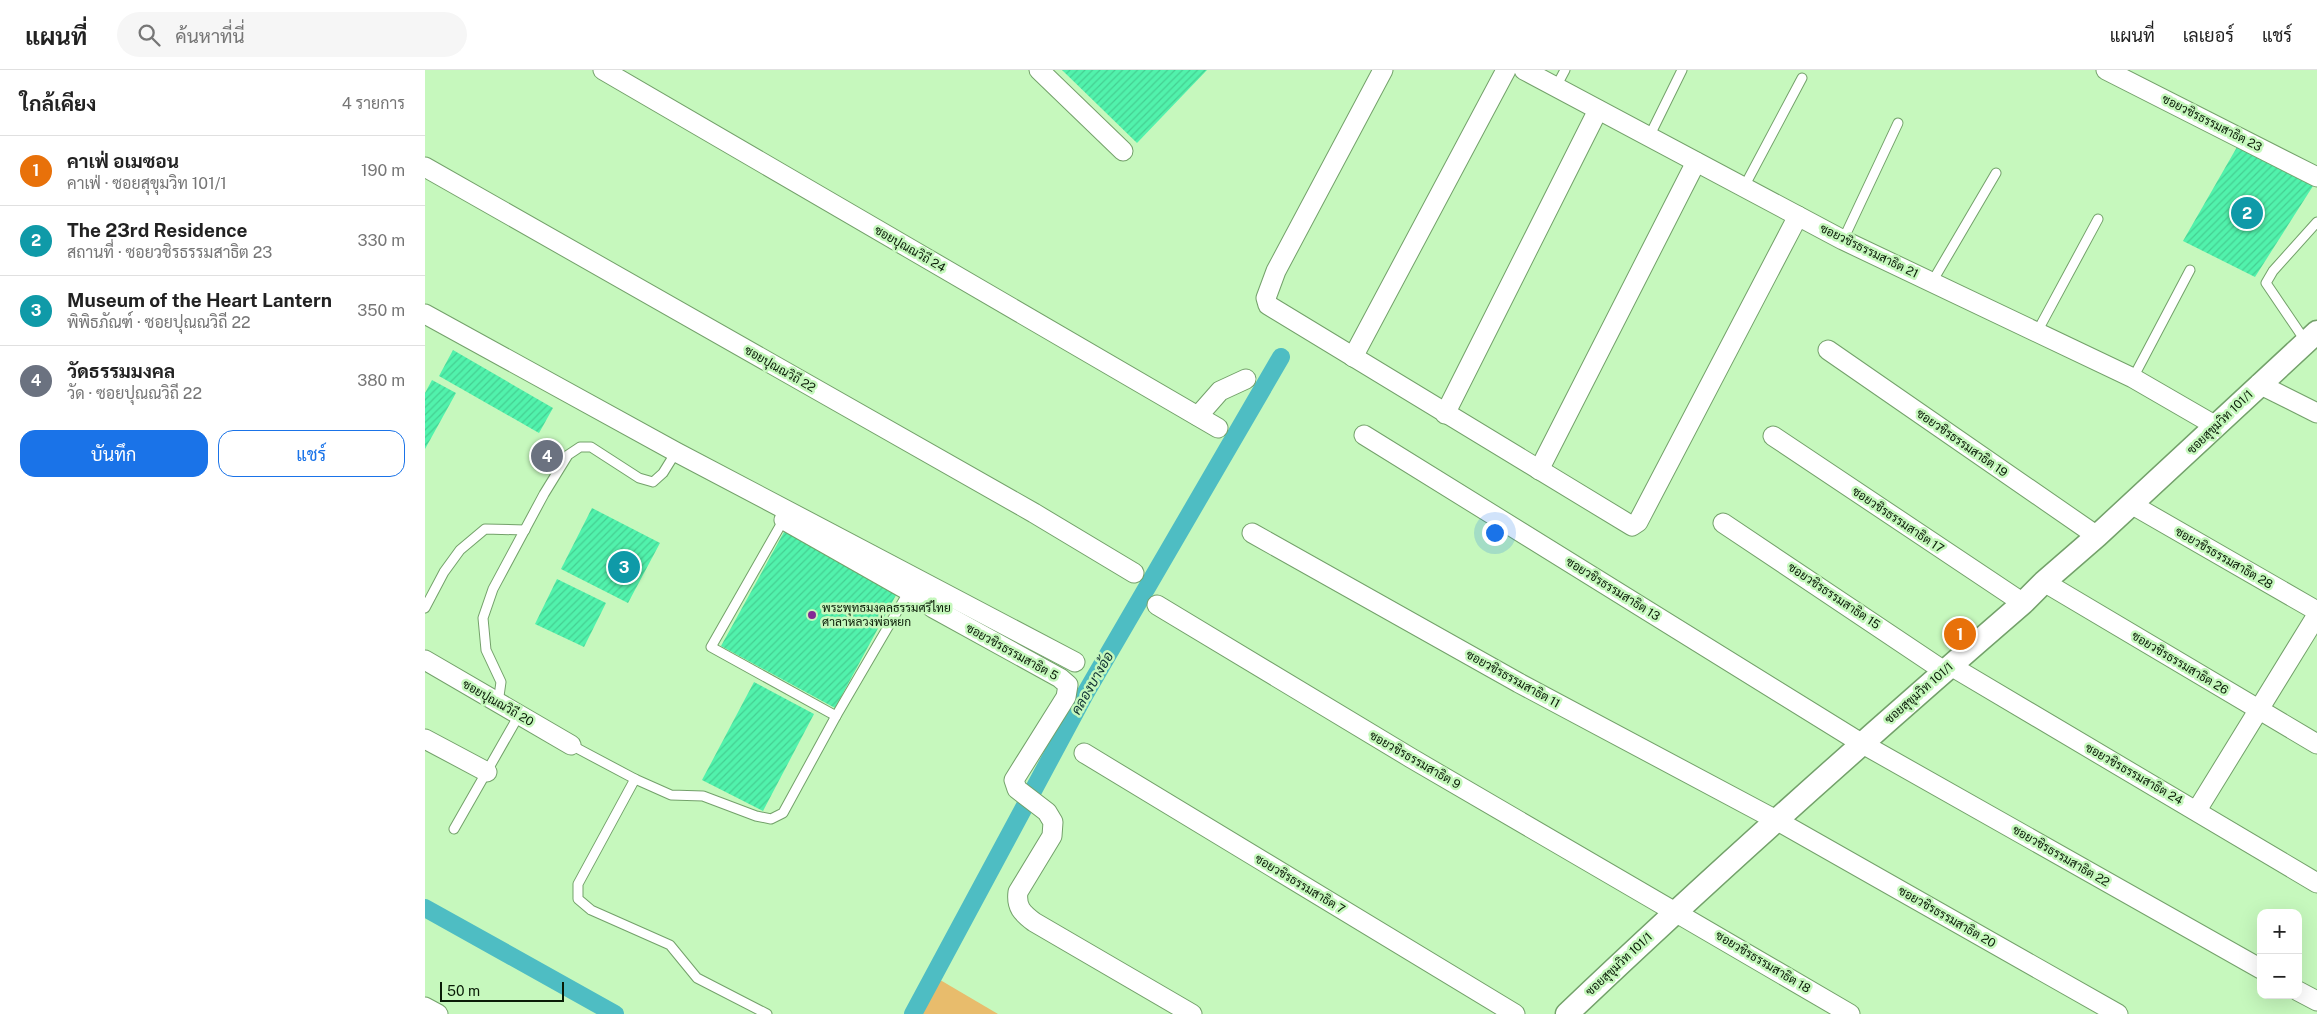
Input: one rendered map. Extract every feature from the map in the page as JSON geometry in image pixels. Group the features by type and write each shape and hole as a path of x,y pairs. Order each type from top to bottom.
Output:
{"street":[{"name":"ซอยปุณณวิถี 24","path":"603,70 805,185 891,239 1218,428"},
{"path":"1039,70 1123,151"},
{"path":"1383,70 1276,271 1265,298 1268,305 1632,526 1638,522 1798,216"},
{"path":"1353,357 1506,70"},
{"name":"ซอยวชิรธรรมสาธิต 21","path":"1524,70 1843,240 2133,378 2216,426"},
{"name":"ซอยวชิรธรรมสาธิต 23","path":"2106,70 2317,177"},
{"path":"1445,414 1598,110"},
{"path":"1539,470 1696,162"},
{"name":"ซอยปุณณวิถี 22","path":"425,167 1034,513 1134,573"},
{"path":"425,314 785,514 1075,662"},
{"name":"ซอยสุขุมวิท 101/1","path":"1567,1014 1676,910 1861,743 2023,603 2312,337"},
{"name":"ซอยวชิรธรรมสาธิต 19","path":"1828,350 2097,536"},
{"path":"1198,416 1220,391 1246,379"},
{"path":"2259,384 2317,413"},
{"name":"ซอยวชิรธรรมสาธิต 13","path":"1364,435 1861,743"},
{"name":"ซอยวชิรธรรมสาธิต 17","path":"1773,436 2023,603"},
{"name":"ซอยวชิรธรรมสาธิต 28","path":"2131,504 2317,613"},
{"name":"ซอยวชิรธรรมสาธิต 5","path":"785,514 933,608 1061,678 1068,685 1066,697 1014,780 1017,789 1047,812 1053,822 1052,836 1018,892 1016,903 1022,912 1191,1014"},
{"name":"ซอยวชิรธรรมสาธิต 15","path":"1723,523 1947,668"},
{"name":"ซอยวชิรธรรมสาธิต 11","path":"1252,533 1519,683 1777,820"},
{"name":"ซอยวชิรธรรมสาธิต 26","path":"2044,582 2317,744"},
{"name":"ซอยวชิรธรรมสาธิต 9","path":"1157,605 1411,758 1676,910"},
{"path":"2197,810 2317,613"},
{"name":"ซอยปุณณวิถี 20","path":"425,660 571,745"},
{"name":"ซอยวชิรธรรมสาธิต 24","path":"1947,668 2197,810 2317,883"},
{"path":"425,739 487,772"},
{"name":"ซอยวชิรธรรมสาธิต 22","path":"1861,743 2257,968"},
{"name":"ซอยวชิรธรรมสาธิต 7","path":"1084,753 1515,1014"},
{"name":"ซอยวชิรธรรมสาธิต 20","path":"1777,820 2118,1014"},
{"name":"ซอยวชิรธรรมสาธิต 18","path":"1676,910 1850,1014"},
{"path":"2302,993 2317,1001"},
{"path":"425,1007 438,1014"}],"lane":[{"path":"1556,87 1565,70"},
{"path":"1649,137 1682,70"},
{"path":"1744,187 1802,78"},
{"path":"1843,240 1898,123"},
{"path":"1932,282 1996,173"},
{"path":"2037,332 2098,219"},
{"path":"2312,337 2266,283 2273,271 2317,222"},
{"path":"2133,378 2190,270"},
{"path":"498,703 501,682 486,650 483,618 493,589 568,455 580,447 591,447 639,478 653,482 663,473 676,452"},
{"path":"785,514 711,648 836,716"},
{"path":"425,608 460,550 485,529 525,530"},
{"path":"571,745 635,779 671,795 703,796 756,816 771,819 783,813 836,716 909,591"},
{"path":"454,829 519,715"},
{"path":"635,779 578,884 578,899 591,910 671,945 697,978 767,1014"}],"shaded area":[{"path":"930,974 998,1014 908,1014"}],"building":[{"path":"1062,70 1207,70 1137,143"},
{"path":"2237,147 2313,186 2255,277 2183,241"},
{"path":"453,350 553,408 539,433 439,376"},
{"path":"432,380 456,393 425,449 425,393"},
{"path":"592,508 660,543 628,603 561,569"},
{"name":"พระพุทธมงคลธรรมศรีไทย ศาลาหลวงพ่อหยก","path":"789,523 902,584 835,708 721,646"},
{"path":"557,579 606,603 584,647 535,624"},
{"path":"754,682 814,714 763,811 702,780"}],"waterway":[{"name":"คลองบางอ้อ","path":"913,1014 1085,694 1281,357"},
{"path":"425,908 615,1014"}],"place":[{"name":"The 23rd Residence","path":"2247,213"},
{"name":"วัดธรรมมงคล","path":"547,456"},
{"name":"Museum of the Heart Lantern","path":"624,567"},
{"name":"พระพุทธมงคลธรรมศรีไทย ศาลาหลวงพ่อหยก","path":"812,615"},
{"name":"คาเฟ่ อเมซอน","path":"1960,634"}]}
